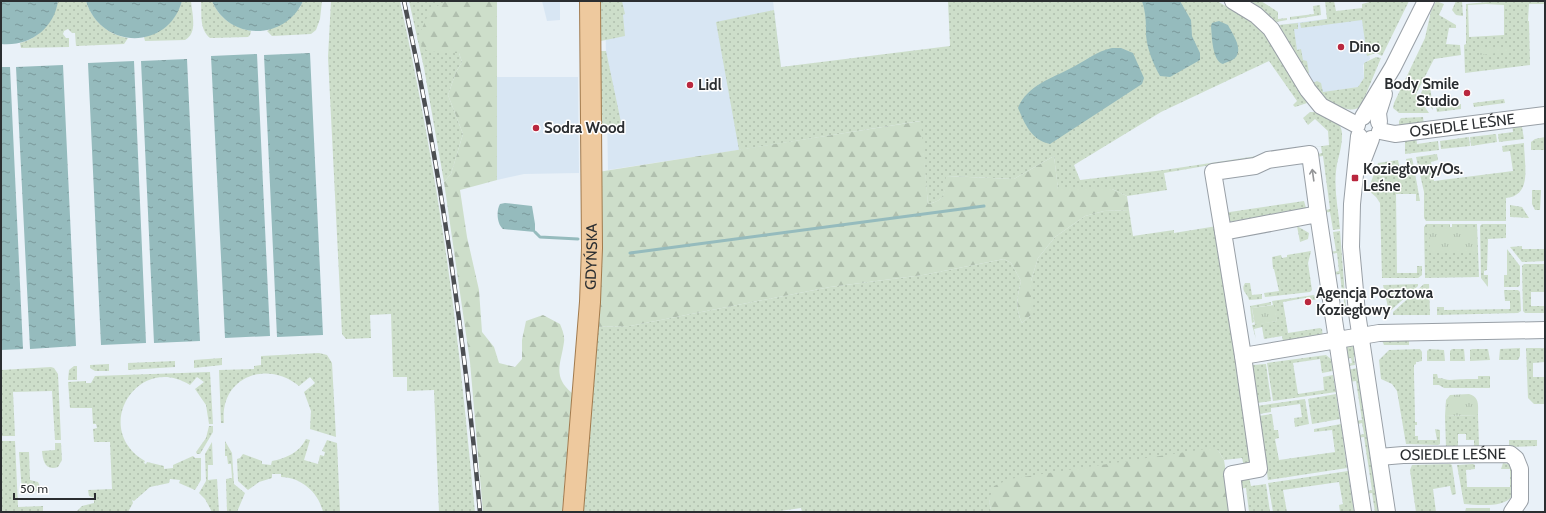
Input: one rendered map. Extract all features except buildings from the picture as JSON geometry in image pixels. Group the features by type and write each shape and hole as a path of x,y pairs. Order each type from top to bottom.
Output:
{"main road":[{"name":"GDYŃSKA","path":"573,512 590,302 592,248 590,1"}],"street":[{"path":"1234,1 1256,15 1272,29 1308,90 1321,106 1368,128"},
{"path":"1387,512 1361,336 1351,247 1351,216 1355,178 1368,128 1381,103 1393,67 1426,1"},
{"name":"OSIEDLE LEŚNE","path":"1368,128 1395,134 1545,115"},
{"path":"1238,512 1232,474 1259,469 1243,356 1213,172 1254,166 1268,160 1310,154 1363,512"},
{"path":"1223,232 1318,214"},
{"path":"1243,356 1361,336 1388,333 1545,330"},
{"name":"OSIEDLE LEŚNE","path":"1379,457 1399,455 1510,454 1516,459 1520,469 1520,500 1512,512"}],"shaded area":[{"path":"542,1 560,1 560,20 547,21"},
{"path":"605,1 773,1 781,67 783,143 608,170"},
{"path":"1364,14 1370,59 1363,65 1364,78 1358,87 1320,93 1279,25"},
{"path":"497,77 578,77 579,173 524,174 497,180"}],"green space":[{"path":"58,1 86,1 92,14 102,26 114,34 128,38 124,44 76,46 75,33 72,33 68,29 64,31 63,34 66,38 69,38 69,47 21,48 20,43 27,41 45,28 53,15"},
{"path":"182,1 191,1 193,28 189,37 185,40 145,41 144,37 157,32 168,24 176,14"},
{"path":"201,1 212,1 227,21 238,27 251,31 250,35 248,37 210,38 206,34 203,26"},
{"path":"303,1 322,1 320,19 316,30 311,34 272,36 267,31 299,9"},
{"path":"331,1 400,1 423,115 442,229 453,305 475,512 439,512 434,390 407,391 407,377 393,377 391,314 370,315 371,338 346,339 342,334 328,57"},
{"path":"409,1 445,1 443,53 459,53 462,62 456,72 448,95 463,134 451,174 444,182 424,68"},
{"path":"445,1 500,1 497,2 497,180 460,190 467,237 479,290 482,332 494,347 499,363 515,367 522,359 522,340 526,321 543,315 560,324 564,335 559,369 562,381 572,393 562,512 483,512 470,362 444,182 451,174 463,134 448,95 456,72 462,62 459,53 443,53 426,50 417,39 430,11"},
{"path":"601,1 622,1 625,14 623,15 625,36 601,41"},
{"path":"948,1 1217,1 1253,22 1267,36 1307,103 1295,107 1293,105 1297,101 1269,61 1161,112 1074,165 1080,180 1164,170 1311,148 1164,173 1167,190 1127,196 1112,189 1058,190 1054,156 1014,179 947,176 945,191 942,198 928,204 920,121 739,150 716,22 774,10 781,67 950,46"},
{"path":"1250,1 1261,1 1278,12 1278,19 1287,18 1287,20 1276,22 1261,8"},
{"path":"1325,1 1334,1 1336,11 1362,8 1362,4 1373,1 1409,1 1382,56 1376,53 1367,56 1362,20 1301,28 1300,23 1327,19"},
{"path":"1436,1 1444,4 1439,15 1456,25 1456,28 1449,28 1446,44 1460,45 1461,55 1434,59 1416,94 1429,113 1399,113 1393,108 1394,103 1425,38 1431,11"},
{"path":"1456,1 1462,1 1463,16 1456,15 1452,10"},
{"path":"1498,1 1545,1 1545,4 1529,4 1528,21 1530,65 1465,73 1464,45 1466,44 1466,4","holes":["1468,5 1504,5 1504,35 1469,37"]},
{"path":"1320,5 1321,15 1290,20 1290,17 1314,14 1313,6"},
{"path":"1298,23 1298,29 1294,29 1297,50 1301,49 1303,60 1307,61 1309,73 1307,73 1279,25"},
{"path":"1513,48 1513,51 1480,55 1479,49"},
{"path":"601,51 606,51 622,127 608,127 604,132 601,125"},
{"path":"1376,57 1381,58 1361,106 1358,108 1349,109 1331,103 1313,83 1317,81 1321,83 1323,92 1358,87 1364,78 1364,63"},
{"path":"1429,77 1433,110 1420,95"},
{"path":"1504,99 1505,103 1474,107 1473,103"},
{"path":"1461,104 1461,109 1437,112 1436,107"},
{"path":"1310,112 1316,112 1337,123 1341,128 1342,138 1336,172 1336,196 1340,229 1333,230 1330,212 1322,213 1322,211 1330,209 1323,156 1315,157 1314,155 1322,153 1321,146 1329,145 1328,131 1315,119 1308,125 1303,118"},
{"path":"1423,117 1424,125 1399,127 1399,121 1401,118"},
{"path":"921,121 928,204 942,198 946,176 1014,179 1054,156 1058,189 1112,189 1127,196 1129,210 1104,211 1085,216 1055,237 1038,258 1031,281 1031,315 1022,323 1018,312 1017,302 1021,281 1011,263 1004,259 923,275 830,287 630,326 594,327 598,172"},
{"path":"1512,124 1522,127 1524,139 1499,142 1498,134 1513,132"},
{"path":"1496,134 1497,142 1471,146 1470,137"},
{"path":"1416,136 1417,144 1438,141 1439,150 1405,154 1405,138"},
{"path":"1469,137 1470,146 1441,149 1440,141"},
{"path":"1545,137 1545,150 1531,150 1531,142 1535,139"},
{"path":"1524,143 1524,185 1520,192 1515,196 1506,198 1506,221 1426,221 1424,218 1424,192 1416,157 1437,154 1438,160 1431,162 1434,181 1513,171 1510,151 1503,152 1502,146"},
{"path":"1412,158 1415,171 1400,172 1401,177 1408,177 1408,174 1415,173 1420,201 1416,201 1416,194 1396,194 1397,273 1417,273 1417,266 1422,266 1422,275 1418,278 1382,278 1380,203 1368,190 1378,163 1398,160 1400,170 1407,170 1406,159"},
{"path":"1532,190 1541,190 1540,210 1535,210 1532,204"},
{"path":"1304,201 1306,208 1229,222 1223,213"},
{"path":"1510,205 1522,207 1529,218 1510,217"},
{"path":"1129,210 1133,236 1174,230 1174,233 1217,226 1250,461 1244,466 1242,458 1224,460 1218,450 989,499 991,512 802,512 801,508 773,512 580,512 594,327 630,326 830,287 923,275 1004,259 1011,263 1021,281 1017,302 1018,313 1022,323 1031,315 1031,281 1038,258 1055,237 1085,216 1104,211"},
{"path":"1426,224 1450,224 1450,227 1452,227 1452,224 1477,224 1479,277 1425,278 1424,227"},
{"path":"1482,224 1506,224 1506,238 1488,239 1487,270 1484,271 1484,275 1488,275 1488,287 1481,278 1480,226"},
{"path":"1297,226 1309,233 1308,239 1300,242"},
{"path":"1429,227 1475,227 1475,251 1430,251"},
{"path":"1340,231 1345,310 1343,294 1335,295 1334,293 1342,292 1340,274 1332,275 1331,273 1339,271 1337,253 1328,254 1328,252 1336,251 1333,232"},
{"path":"1522,246 1522,249 1545,249 1545,261 1522,262 1510,247"},
{"path":"1507,249 1520,266 1520,285 1518,287 1504,287 1504,275 1507,275"},
{"path":"1311,251 1308,263 1312,290 1310,292 1265,297 1264,293 1279,291 1273,269 1272,257 1281,255 1282,258 1287,257 1287,255"},
{"path":"1524,264 1545,264 1545,292 1531,292 1531,306 1545,306 1545,313 1525,313 1523,311 1522,266"},
{"path":"1245,283 1250,283 1252,295 1262,294 1262,299 1249,300 1243,288"},
{"path":"1418,284 1418,286 1389,312 1383,285"},
{"path":"1424,284 1429,284 1430,315 1393,315 1393,312"},
{"path":"1504,290 1518,290 1520,292 1521,311 1518,313 1437,315 1437,307 1444,307 1444,310 1510,309 1510,301 1505,301"},
{"path":"1314,295 1316,300 1311,300 1310,297 1283,302 1288,333 1320,328 1322,329 1323,338 1284,345 1282,336 1264,339 1262,327 1254,329 1256,339 1252,325 1277,321 1272,301"},
{"path":"1271,302 1271,305 1252,308 1254,322 1252,323 1250,306"},
{"path":"1274,305 1277,321 1255,325 1252,308"},
{"path":"1409,337 1409,345 1384,345 1381,338"},
{"path":"1348,345 1355,347 1355,365 1348,366 1347,364 1352,363 1351,358 1346,359 1345,348"},
{"path":"1520,348 1520,356 1518,360 1499,360 1500,349"},
{"path":"1526,348 1545,348 1545,362 1533,363 1533,377 1545,377 1545,404 1534,404 1528,398"},
{"path":"1420,349 1422,352 1422,361 1416,362 1414,365 1415,422 1417,422 1417,425 1415,425 1415,436 1418,436 1418,440 1437,440 1435,429 1440,430 1440,444 1438,445 1406,444 1397,391 1392,384 1381,379 1379,360 1389,350"},
{"path":"1429,349 1444,350 1445,361 1427,361 1427,351"},
{"path":"1452,349 1464,349 1465,361 1450,361 1450,351"},
{"path":"1488,349 1490,360 1470,361 1470,350"},
{"path":"319,353 327,355 332,363 336,437 310,429 311,411 304,392 315,383 310,377 299,386 286,378 273,374 259,374 247,378 237,384 229,394 224,407 224,423 221,423 219,370 254,369 254,366 261,365 261,356"},
{"path":"1326,355 1331,359 1333,371 1322,373 1320,359 1293,363 1298,394 1324,390 1323,377 1333,375 1336,392 1273,401 1267,363"},
{"path":"222,358 222,365 194,368 194,360"},
{"path":"175,361 175,367 128,370 128,363"},
{"path":"109,364 109,371 95,371 90,368 90,365"},
{"path":"1266,364 1271,401 1257,403 1252,367 1253,365"},
{"path":"74,366 77,366 77,380 68,380 69,370"},
{"path":"54,368 58,374 61,440 55,440 52,391 13,392 15,436 1,436 1,370"},
{"path":"1358,368 1382,512 1375,512 1372,493 1364,494 1364,492 1372,490 1364,437 1356,438 1356,436 1364,434 1362,423 1354,425 1354,421 1362,420 1356,381 1348,382 1346,370"},
{"path":"210,372 213,424 209,424 206,405 195,389 204,382 197,377 190,385 171,377 153,378 138,386 127,399 121,414 122,431 129,447 145,461 144,463 146,464 147,462 164,466 164,469 173,468 173,465 193,456 195,458 201,458 201,480 195,490 179,483 180,480 170,479 169,483 150,487 134,501 132,500 133,503 128,512 76,512 82,506 94,503 94,498 89,496 88,490 112,489 110,442 94,442 93,429 97,428 96,424 93,424 92,408 70,408 68,382 86,381 86,383 91,383 95,376"},
{"path":"1433,374 1437,374 1438,378 1450,380 1478,379 1478,376 1490,376 1490,388 1444,388 1439,385 1433,385"},
{"path":"1336,394 1340,419 1312,424 1308,399"},
{"path":"1450,395 1473,395 1477,400 1478,415 1445,416 1446,400"},
{"path":"1305,399 1309,424 1295,427 1294,418 1302,417 1300,404 1271,408 1271,412 1259,414 1257,406"},
{"path":"1272,414 1274,430 1278,430 1279,438 1275,439 1279,460 1335,452 1332,430 1314,432 1314,429 1341,424 1347,468 1268,480 1259,416"},
{"path":"1478,415 1479,446 1474,450 1474,440 1466,440 1466,434 1458,434 1458,450 1446,448 1445,416"},
{"path":"209,426 213,426 213,432 200,454 197,454 196,452 206,438"},
{"path":"306,439 310,440 304,460 318,464 320,455 324,456 325,452 322,451 327,440 337,443 340,512 323,512 318,499 308,487 295,480 281,477 281,474 272,474 272,478 259,482 248,490 238,481 237,459 243,454 262,461 262,464 271,465 272,461 282,459 292,454 300,448"},
{"path":"1509,440 1537,440 1537,446 1509,447"},
{"path":"1,441 15,441 18,507 43,506 43,512 1,512"},
{"path":"225,441 232,453 234,484 245,493 237,512 227,512 226,479 232,478 231,464 228,464 227,456 225,456"},
{"path":"212,442 213,465 208,465 208,480 217,479 219,512 212,512 205,499 199,493 206,481 205,454"},
{"path":"55,443 61,443 62,460 58,467 50,468 44,462 42,451 55,450"},
{"path":"1212,448 1218,450 1224,460 1232,512 991,512 989,499 994,486 1010,479"},
{"path":"19,452 29,452 30,480 38,482 42,491 22,492"},
{"path":"1503,463 1512,467 1512,496 1508,500 1497,504 1464,504 1457,465 1475,465 1475,469 1466,470 1467,487 1510,487 1510,469 1501,469"},
{"path":"1412,465 1452,465 1456,494 1452,495 1450,486 1433,489 1436,512 1416,512 1410,470"},
{"path":"1348,471 1354,512 1340,512 1339,505 1343,504 1339,482 1283,490 1287,512 1273,512 1268,483"},
{"path":"1249,478 1251,486 1266,484 1270,512 1249,512 1246,488 1238,489 1241,481"},
{"path":"1466,508 1490,508 1490,512 1465,512"}],"water":[{"path":"1,1 58,1 56,11 46,28 30,39 11,44 1,44"},
{"path":"86,1 182,1 174,17 163,29 149,36 134,38 119,36 105,29 94,17"},
{"path":"212,1 303,1 295,14 284,24 271,29 257,31 244,29 231,24 220,14"},
{"path":"1142,1 1180,1 1191,20 1192,36 1200,53 1200,60 1170,77 1160,76 1148,45 1145,14"},
{"path":"1219,21 1228,25 1238,46 1235,58 1223,64 1219,62 1213,48 1211,26 1212,23"},
{"path":"1112,48 1121,48 1133,53 1144,78 1142,84 1050,144 1043,142 1033,135 1026,125 1018,108 1028,93 1041,83 1097,53"},
{"path":"310,53 323,335 277,337 264,55"},
{"path":"257,54 270,336 225,338 211,56"},
{"path":"187,59 200,341 154,343 141,61"},
{"path":"134,61 146,343 101,345 88,63"},
{"path":"63,65 76,346 30,349 16,67"},
{"path":"1,67 10,67 23,349 1,350"},
{"path":"505,203 532,206 535,232 503,229 498,221 498,214 500,204"}],"waterway":[{"path":"630,253 984,206"},
{"path":"535,232 540,237 578,239"}],"railway":[{"path":"404,1 429,128 450,255 467,383 480,512"}],"place":[{"name":"Dino","path":"1341,47"},
{"name":"Lidl","path":"690,85"},
{"name":"Body Smile Studio","path":"1467,93"},
{"name":"Sodra Wood","path":"536,128"},
{"name":"Koziegłowy/Os. Leśne","path":"1355,178"},
{"name":"Agencja Pocztowa Koziegłowy","path":"1308,302"}]}
